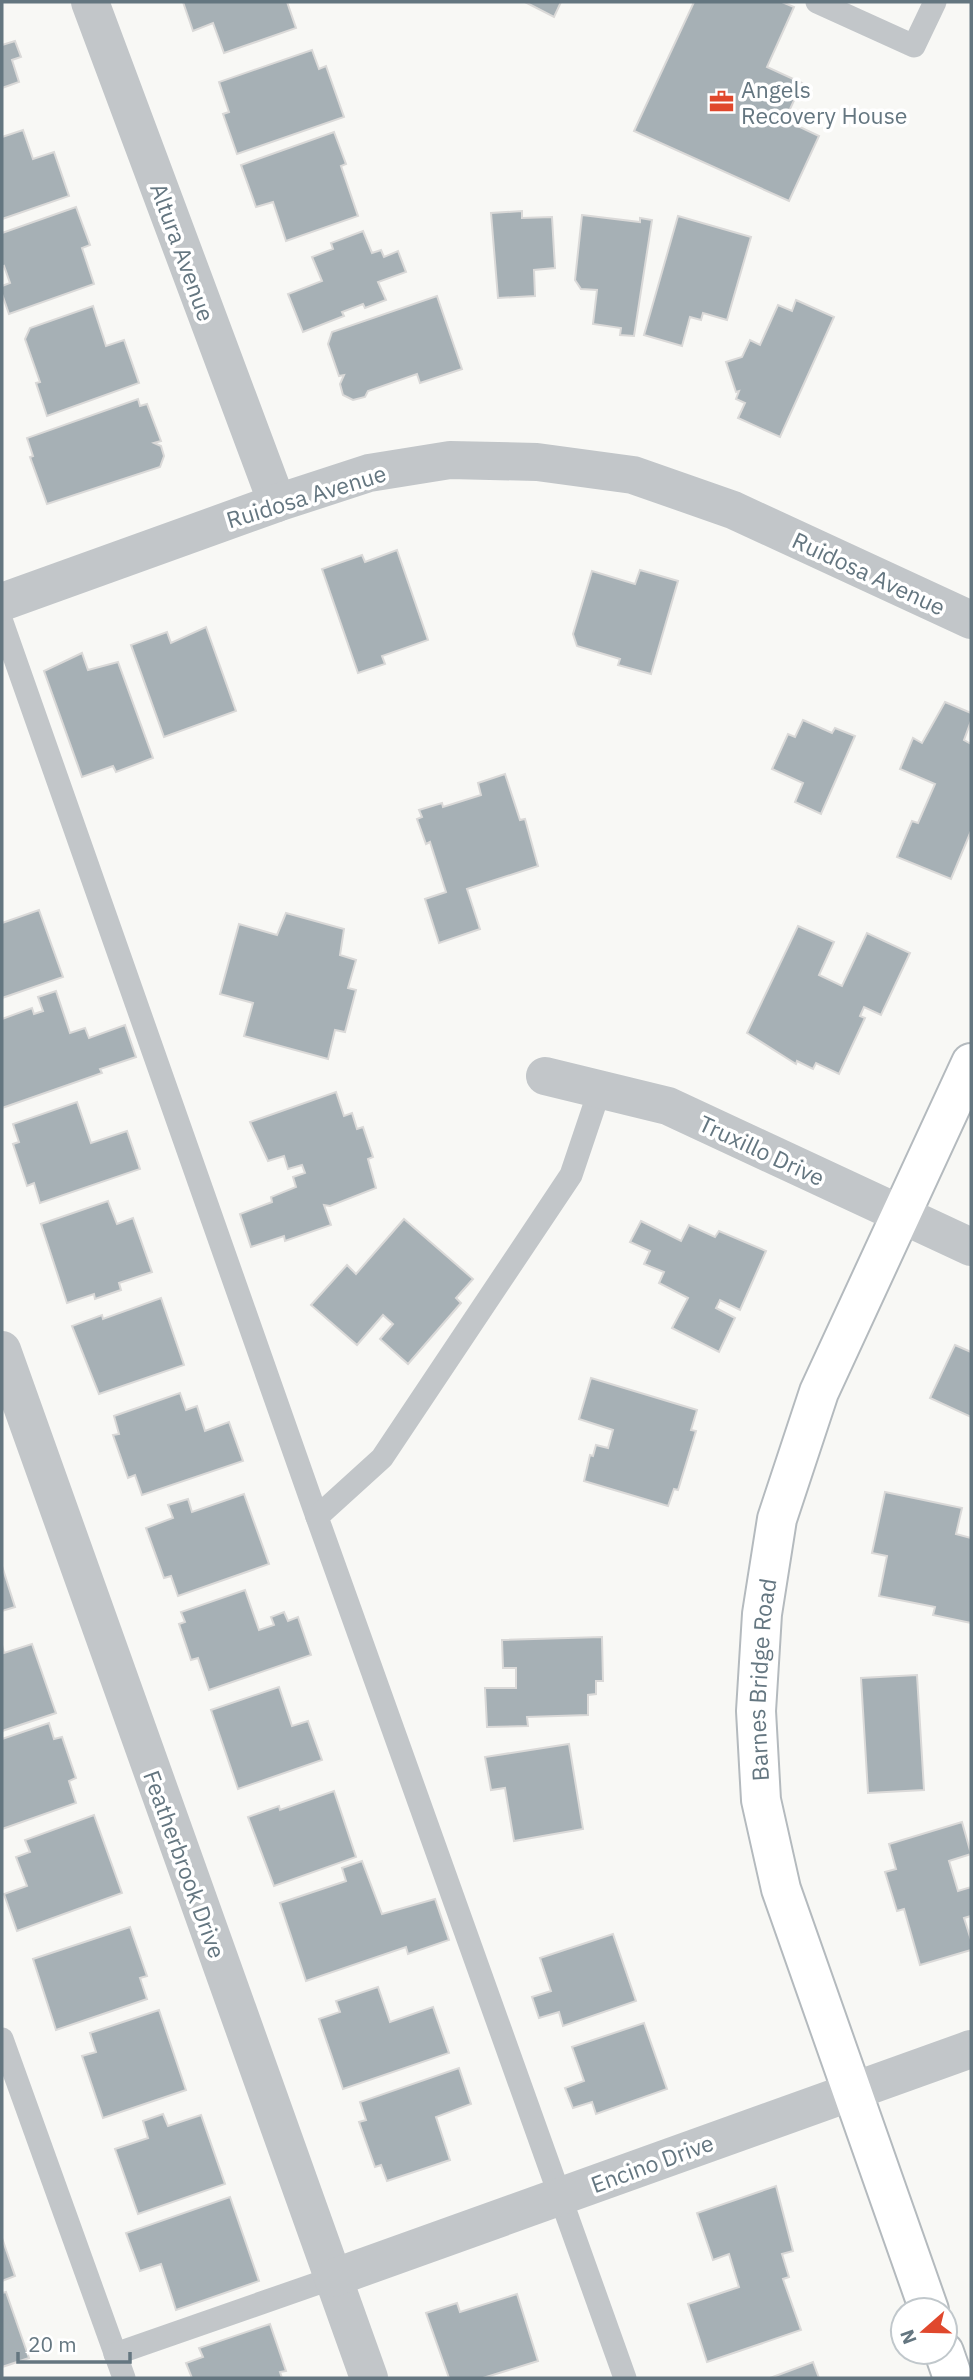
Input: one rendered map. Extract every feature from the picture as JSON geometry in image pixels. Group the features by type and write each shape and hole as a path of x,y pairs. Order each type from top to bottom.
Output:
{"street":[{"name":"Altura Avenue","path":"90,2 277,503"},
{"name":"Ruidosa Avenue","path":"2,602 277,503 369,473 450,460 537,462 632,475 733,510 971,620"},
{"name":"Barnes Bridge Road","path":"924,2296 781,1889 761,1800 756,1711 762,1614 777,1519 819,1392 971,1063"},
{"name":"Truxillo Drive","path":"545,1076 668,1107 971,1247"},
{"name":"Featherbrook Drive","path":"2,1350 369,2378"},
{"name":"Encino Drive","path":"333,2278 971,2049"}],"lane":[{"path":"817,2 914,46 935,2"},
{"path":"2,622 317,1517 625,2378"},
{"path":"317,1517 382,1458 571,1175 600,1089"},
{"path":"2,2039 124,2378"},
{"path":"116,2354 333,2278"}],"building":[{"path":"183,2 287,2 296,28 224,53 213,23 193,31"},
{"path":"525,2 561,2 554,17"},
{"name":"Angels Recovery House","path":"694,2 782,2 794,7 767,67 802,83 785,120 819,136 789,201 634,131"},
{"path":"15,41 21,57 12,60 19,82 2,88 2,45"},
{"path":"312,50 319,69 326,66 344,117 237,154 223,114 229,112 219,82"},
{"path":"23,130 33,159 54,152 69,196 2,219 2,137"},
{"path":"334,132 346,164 341,166 358,216 286,241 273,202 256,207 241,165"},
{"path":"76,207 90,245 82,248 94,284 9,314 2,294 2,286 10,283 4,266 2,267 2,233"},
{"path":"522,211 522,218 552,217 555,268 534,270 535,296 498,298 491,213"},
{"path":"582,215 640,222 640,218 652,220 634,336 620,335 621,328 593,324 597,290 581,289 575,280"},
{"path":"678,216 751,237 727,320 703,313 701,320 690,317 682,346 644,335"},
{"path":"363,231 372,253 381,250 384,257 398,251 406,272 378,282 386,300 365,308 363,304 342,312 344,316 303,332 288,294 322,281 312,257 333,249 331,243"},
{"path":"437,296 462,369 420,383 417,374 368,391 365,397 353,400 343,395 340,384 344,375 339,376 328,344 332,332"},
{"path":"796,300 834,317 780,437 738,418 745,403 736,399 739,391 736,392 726,362 742,357 750,340 760,345 778,305 792,311"},
{"path":"93,306 106,346 124,340 139,383 47,416 36,383 40,382 25,339 30,328"},
{"path":"138,399 140,406 147,404 161,441 154,443 161,446 164,456 160,467 47,504 30,457 33,456 27,438"},
{"path":"397,550 428,640 382,656 385,664 358,673 322,569 362,555 365,562"},
{"path":"640,570 678,581 651,674 618,665 620,659 577,646 573,634 592,571 635,584"},
{"path":"206,627 236,711 164,737 131,645 167,632 171,643"},
{"path":"82,653 88,670 118,662 153,758 116,772 113,766 82,777 44,671"},
{"path":"945,702 971,713 964,740 971,744 971,831 951,879 897,857 912,821 918,823 935,784 900,769 913,738 922,743"},
{"path":"803,720 832,733 835,728 855,736 821,814 795,802 803,783 772,769 788,734 795,737"},
{"path":"505,774 520,820 525,819 538,866 467,889 480,929 439,943 425,899 446,892 430,842 426,844 417,819 422,817 419,810 442,803 443,807 481,795 478,783"},
{"path":"39,910 63,977 2,998 2,923"},
{"path":"286,913 344,929 340,955 356,960 348,988 356,990 345,1032 335,1030 328,1059 244,1036 253,1003 220,994 239,924 277,935"},
{"path":"798,926 834,942 819,975 842,986 867,933 910,953 881,1015 864,1007 860,1016 865,1018 839,1074 816,1063 813,1069 797,1061 796,1064 747,1033"},
{"path":"56,991 70,1033 85,1028 89,1038 125,1025 136,1057 100,1069 102,1073 2,1108 2,1019 32,1008 34,1014 43,1011 38,997"},
{"path":"336,1092 344,1116 352,1113 357,1129 363,1127 373,1157 368,1159 376,1188 330,1206 324,1205 331,1225 285,1241 284,1236 251,1247 240,1214 272,1202 271,1197 296,1187 293,1177 305,1173 302,1165 288,1169 284,1156 268,1161 250,1122"},
{"path":"77,1102 91,1143 127,1131 140,1169 40,1203 34,1183 27,1186 13,1144 19,1142 13,1124"},
{"path":"108,1201 117,1224 133,1218 152,1272 119,1283 121,1290 95,1299 94,1294 67,1303 41,1224"},
{"path":"404,1219 473,1279 456,1298 461,1303 408,1364 380,1339 393,1324 383,1315 357,1345 311,1305 347,1265 356,1274"},
{"path":"641,1221 681,1241 689,1225 715,1237 719,1231 766,1251 740,1310 720,1300 716,1308 735,1318 719,1352 672,1328 688,1298 659,1283 664,1272 644,1264 650,1251 630,1242"},
{"path":"161,1298 184,1365 99,1394 72,1326 102,1315 103,1319"},
{"path":"955,1345 971,1352 971,1417 930,1398"},
{"path":"591,1378 697,1410 691,1430 696,1431 678,1490 674,1489 668,1506 584,1481 590,1455 593,1456 596,1445 608,1448 613,1430 579,1419"},
{"path":"180,1393 186,1410 197,1406 205,1431 229,1422 243,1461 142,1495 135,1475 128,1478 113,1435 119,1434 114,1416"},
{"path":"885,1492 962,1508 956,1534 971,1538 971,1623 933,1615 935,1607 879,1596 887,1556 872,1553"},
{"path":"244,1494 269,1564 178,1596 171,1576 164,1578 146,1528 173,1518 168,1505 188,1499 192,1512"},
{"path":"2,1566 15,1607 2,1611"},
{"path":"245,1590 259,1630 274,1625 271,1617 284,1612 288,1621 298,1617 311,1655 209,1690 198,1658 191,1660 179,1624 185,1622 181,1612"},
{"path":"602,1637 603,1681 596,1681 596,1694 588,1695 588,1715 527,1717 528,1726 487,1727 485,1688 516,1688 516,1668 503,1668 502,1640"},
{"path":"32,1644 56,1713 2,1731 2,1645 4,1653"},
{"path":"917,1675 924,1790 868,1793 861,1678"},
{"path":"279,1687 292,1726 308,1721 322,1760 238,1789 211,1710"},
{"path":"49,1723 54,1739 62,1737 76,1778 69,1781 76,1803 2,1829 2,1739"},
{"path":"569,1744 583,1829 514,1841 505,1788 491,1790 485,1757"},
{"path":"334,1791 356,1857 274,1886 248,1817 279,1806 280,1810"},
{"path":"94,1815 122,1893 17,1931 4,1894 27,1886 16,1857 30,1852 25,1840"},
{"path":"962,1822 971,1854 949,1861 958,1891 971,1887 971,1916 964,1918 971,1940 971,1950 920,1965 904,1909 897,1911 885,1872 896,1869 889,1844"},
{"path":"362,1861 382,1914 435,1899 449,1940 408,1954 406,1947 306,1981 280,1903 346,1881 342,1868"},
{"path":"130,1927 147,1976 140,1978 147,1999 56,2030 33,1959"},
{"path":"613,1934 636,2001 563,2026 559,2012 539,2018 532,1997 551,1991 540,1958"},
{"path":"378,1987 390,2022 433,2007 449,2053 343,2089 319,2019 340,2012 336,2001"},
{"path":"159,2010 186,2090 103,2118 82,2056 96,2052 90,2033"},
{"path":"644,2023 667,2089 596,2114 592,2102 573,2108 565,2088 584,2081 572,2047"},
{"path":"459,2068 471,2104 436,2117 450,2160 387,2181 381,2165 375,2167 359,2122 366,2120 360,2102"},
{"path":"163,2114 168,2126 201,2115 225,2184 138,2214 115,2149 148,2138 143,2121"},
{"path":"776,2186 793,2251 782,2254 789,2277 783,2279 801,2330 707,2362 688,2304 739,2287 729,2254 713,2260 697,2213"},
{"path":"230,2197 259,2281 176,2310 161,2264 140,2271 126,2233"},
{"path":"2,2238 15,2276 2,2281"},
{"path":"6,2292 29,2358 2,2367 2,2293"},
{"path":"517,2294 538,2361 483,2378 449,2378 426,2313 457,2303 460,2312"},
{"path":"270,2324 286,2371 280,2372 282,2378 192,2378 186,2363 203,2357 199,2348"},
{"path":"813,2362 819,2378 770,2378"}],"place":[{"name":"Angels Recovery House","path":"721,102"}]}
